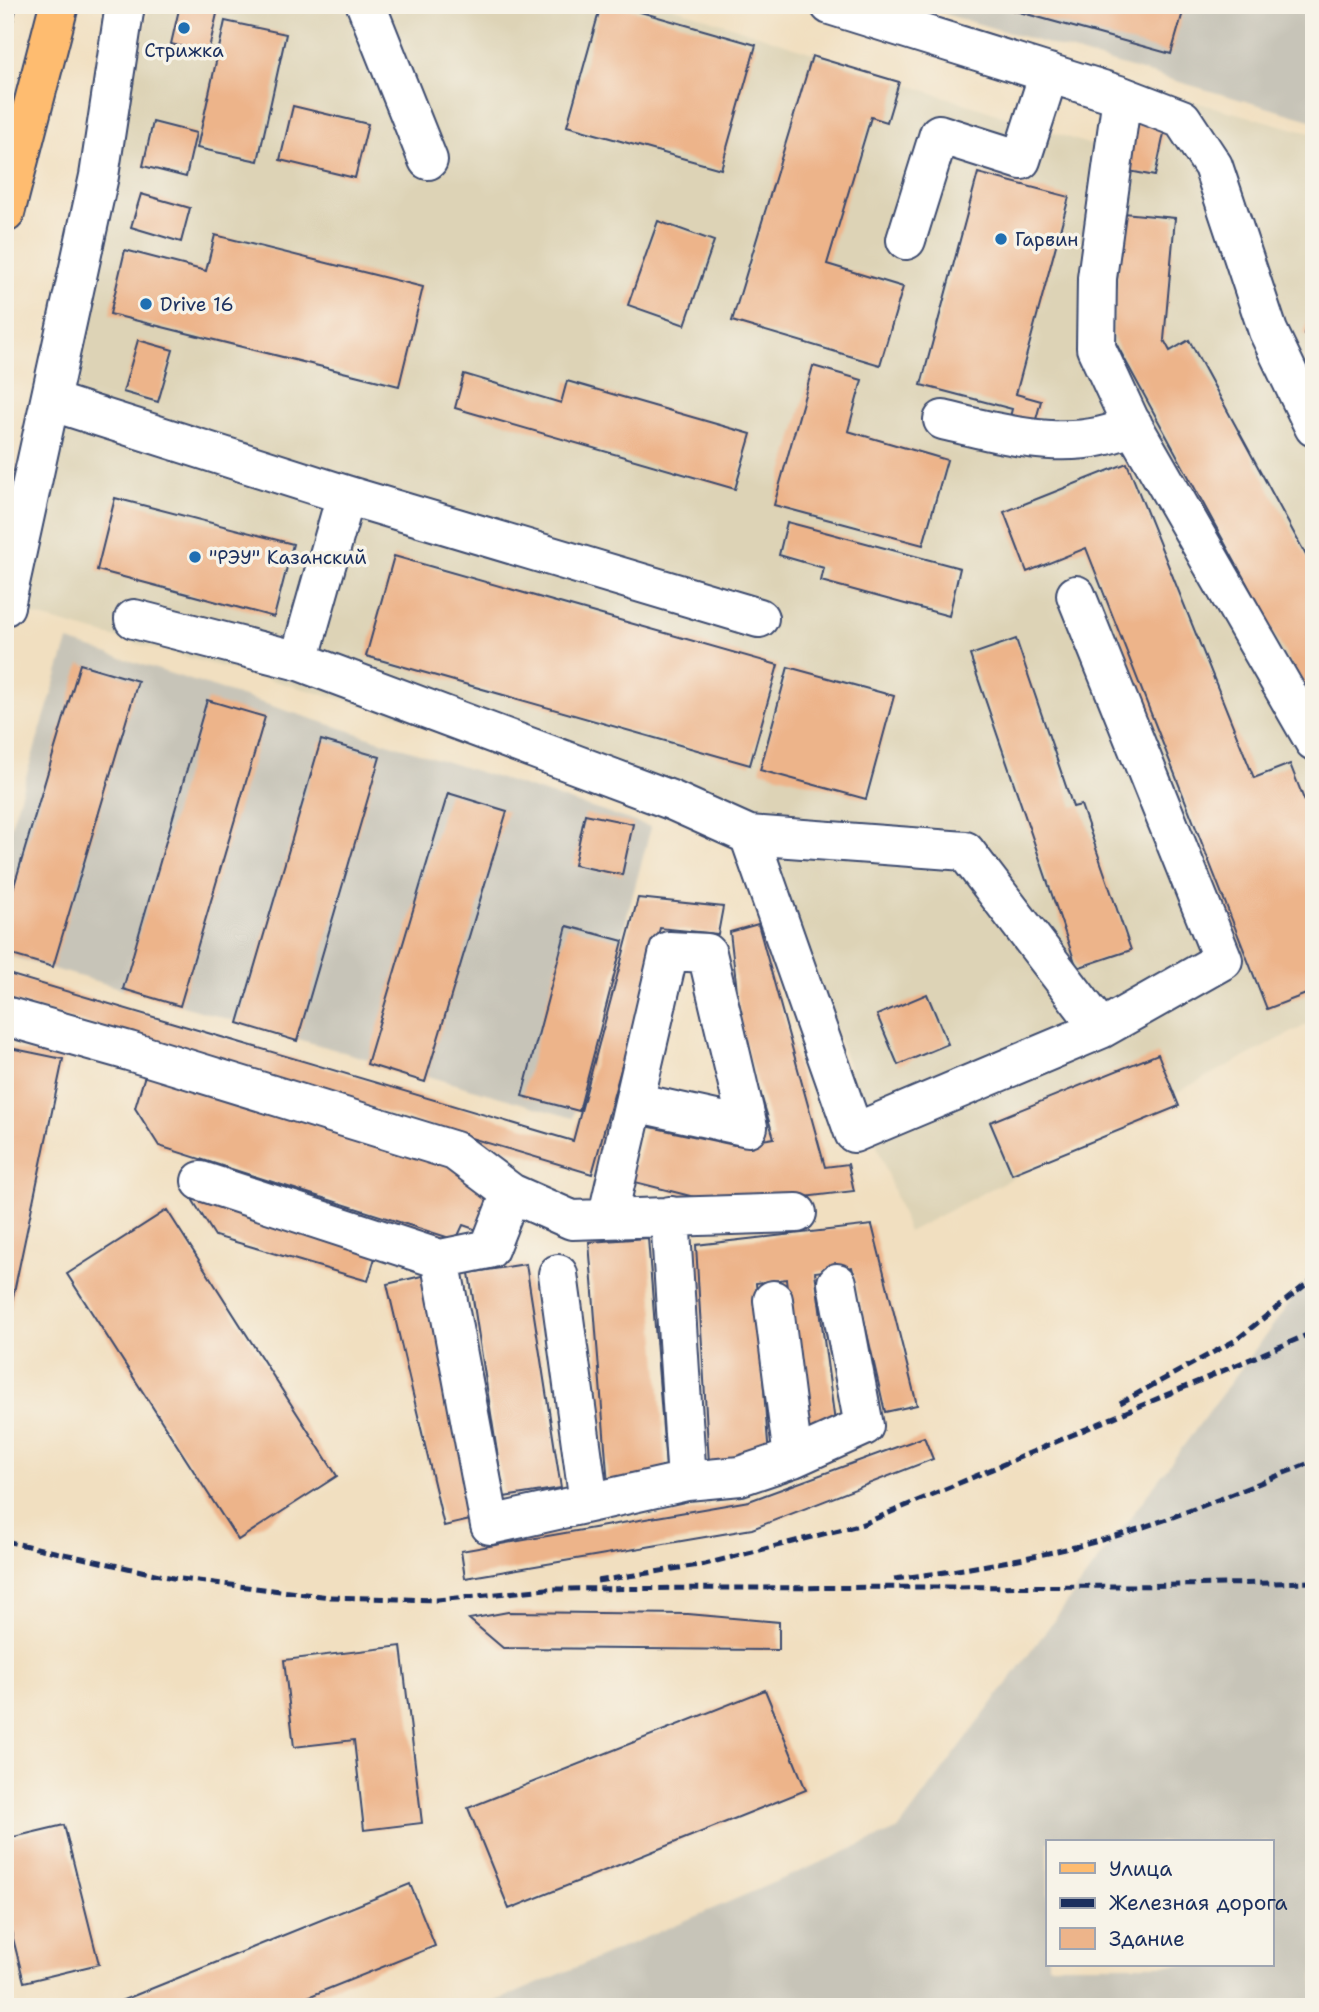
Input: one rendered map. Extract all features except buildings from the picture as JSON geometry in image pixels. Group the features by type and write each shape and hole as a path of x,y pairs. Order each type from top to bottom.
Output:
{"main road":[{"path":"5,213 59,5"}],"lane":[{"path":"5,606 99,176 125,5"},
{"path":"366,5 428,160"},
{"path":"830,5 1122,96 1182,119 1213,166 1268,331 1314,426"},
{"path":"906,240 939,134 1021,160 1049,73"},
{"path":"1122,96 1097,278 1096,348 1133,425 1314,741"},
{"path":"50,401 346,495 760,618"},
{"path":"943,420 1028,440 1113,435 1133,425"},
{"path":"299,662 346,495"},
{"path":"749,835 854,1133 1101,1030 1223,960 1076,595"},
{"path":"134,620 299,662 671,800 749,835 965,851 1101,1030"},
{"path":"607,1219 634,1101 669,951 707,953 748,1127 634,1101"},
{"path":"5,1016 129,1051 455,1151 511,1193 572,1220 797,1213"},
{"path":"201,1181 440,1259 489,1249 511,1193"},
{"path":"670,1216 687,1481"},
{"path":"440,1259 490,1525 687,1481 740,1476 793,1458 864,1426 837,1283"},
{"path":"558,1274 589,1503"},
{"path":"773,1300 793,1458"}],"shaded area":[{"path":"150,5 667,5 1094,146 1142,88 1314,134 1314,1021 908,1232 758,813 14,610"},
{"path":"913,5 1314,5 1314,121"},
{"path":"68,641 651,827 573,1118 5,955 5,845"},
{"path":"1314,1270 1314,2007 483,2007 899,1829"}],"tram line":[{"path":"5,53 17,5"}],"railway":[{"path":"1120,1403 1236,1340 1314,1278"},
{"path":"597,1581 705,1564 863,1524 1314,1332"},
{"path":"894,1579 1013,1560 1113,1537 1200,1507 1314,1461"},
{"path":"5,1541 173,1578 330,1597 437,1600 546,1589 1133,1586 1314,1582"}],"place":[{"name":"Стрижка","path":"184,28"},
{"name":"Гарвин","path":"1001,239"},
{"name":"Drive 16","path":"146,304"},
{"name":"\"РЭУ\" Казанский","path":"195,557"}]}
